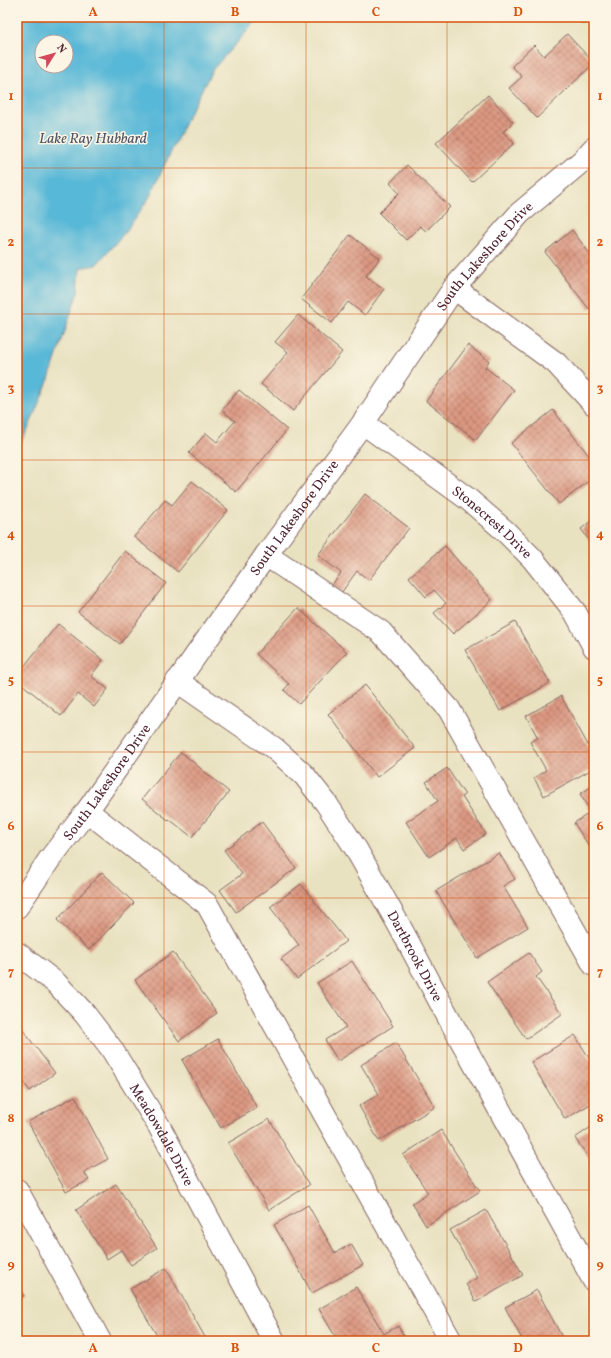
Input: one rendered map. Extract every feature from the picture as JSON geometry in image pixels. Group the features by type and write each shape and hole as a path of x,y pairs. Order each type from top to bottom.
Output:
{"street":[{"name":"South Lakeshore Drive","path":"17,907 49,860 87,811 266,555 363,423 454,288 520,213 590,161"},
{"path":"454,288 556,363 594,404"},
{"name":"Stonecrest Drive","path":"363,423 468,499 505,531 532,558 575,612 594,647"},
{"path":"266,555 381,632 449,709 594,965"},
{"name":"Dartbrook Drive","path":"177,682 274,748 304,775 326,803 356,849 400,927 594,1281"},
{"path":"87,811 207,904 451,1341"},
{"name":"Meadowdale Drive","path":"17,953 56,983 84,1013 111,1048 159,1126 274,1341"},
{"path":"17,1190 100,1341"}],"water":[{"name":"Lake Ray Hubbard","path":"17,17 260,17 213,69 188,116 149,198 126,231 96,265 80,268 78,292 49,379 27,431 17,450"}],"building":[{"path":"574,17 587,17 582,23"},
{"path":"567,34 594,63 537,118 509,88 522,77 512,66 534,45 544,56"},
{"path":"488,95 513,122 503,132 514,143 472,182 436,143"},
{"path":"407,165 450,207 426,231 420,226 406,240 379,213 399,193 390,183"},
{"path":"572,230 594,259 594,305 589,309 545,252"},
{"path":"350,235 380,258 366,276 384,289 365,315 348,302 332,323 301,299"},
{"path":"298,315 342,352 293,411 261,384 288,352 275,342"},
{"path":"468,345 489,361 485,367 514,390 476,440 426,401"},
{"path":"239,390 287,430 236,492 189,453 206,433 217,442 235,421 222,410"},
{"path":"553,410 594,462 594,477 559,504 511,443"},
{"path":"192,481 228,510 178,572 134,537 165,500 172,505"},
{"path":"365,494 409,528 369,580 357,571 341,593 331,586 341,573 318,555"},
{"path":"594,519 594,547 581,529"},
{"path":"445,546 492,600 453,634 434,613 446,603 434,590 426,597 409,577"},
{"path":"125,551 166,583 120,644 78,612"},
{"path":"298,608 347,652 299,704 284,690 289,684 256,654"},
{"path":"515,622 550,683 500,711 465,650"},
{"path":"58,624 103,660 91,676 108,689 94,707 78,694 61,716 17,680 17,675"},
{"path":"365,685 415,748 377,777 328,714"},
{"path":"561,696 594,756 594,768 544,796 534,778 546,770 530,742 538,738 526,716"},
{"path":"181,752 229,792 192,837 142,799"},
{"path":"447,768 465,795 462,797 486,834 464,849 457,838 429,857 406,822 438,801 426,782"},
{"path":"594,785 594,854 574,823 591,812 580,794"},
{"path":"262,822 296,868 236,912 220,890 242,874 224,850"},
{"path":"499,853 515,879 503,886 528,927 477,958 436,891"},
{"path":"102,872 134,903 89,950 57,920"},
{"path":"301,884 346,941 297,979 281,959 299,945 270,907"},
{"path":"173,952 217,1013 179,1041 135,980"},
{"path":"529,953 542,972 536,977 562,1014 526,1039 487,982"},
{"path":"352,961 393,1026 338,1061 325,1040 346,1027 317,983"},
{"path":"17,1022 55,1073 30,1091 17,1073"},
{"path":"575,1035 594,1066 594,1102 565,1119 531,1062"},
{"path":"218,1039 257,1108 221,1128 182,1060"},
{"path":"396,1043 435,1107 379,1141 359,1106 379,1094 361,1065"},
{"path":"75,1096 108,1159 84,1172 89,1180 66,1192 28,1122"},
{"path":"269,1119 309,1185 269,1210 228,1143"},
{"path":"594,1125 594,1166 575,1138"},
{"path":"441,1130 480,1191 426,1226 412,1203 428,1193 403,1155"},
{"path":"116,1184 157,1248 131,1265 121,1250 107,1259 76,1210"},
{"path":"308,1205 335,1253 351,1244 363,1265 312,1293 274,1225"},
{"path":"486,1210 523,1275 476,1302 466,1284 477,1278 450,1230"},
{"path":"166,1268 206,1339 202,1341 160,1341 130,1289"},
{"path":"17,1283 24,1296 17,1299"},
{"path":"356,1287 384,1334 398,1326 407,1341 338,1341 319,1309"},
{"path":"537,1290 564,1341 523,1341 505,1307"}]}
